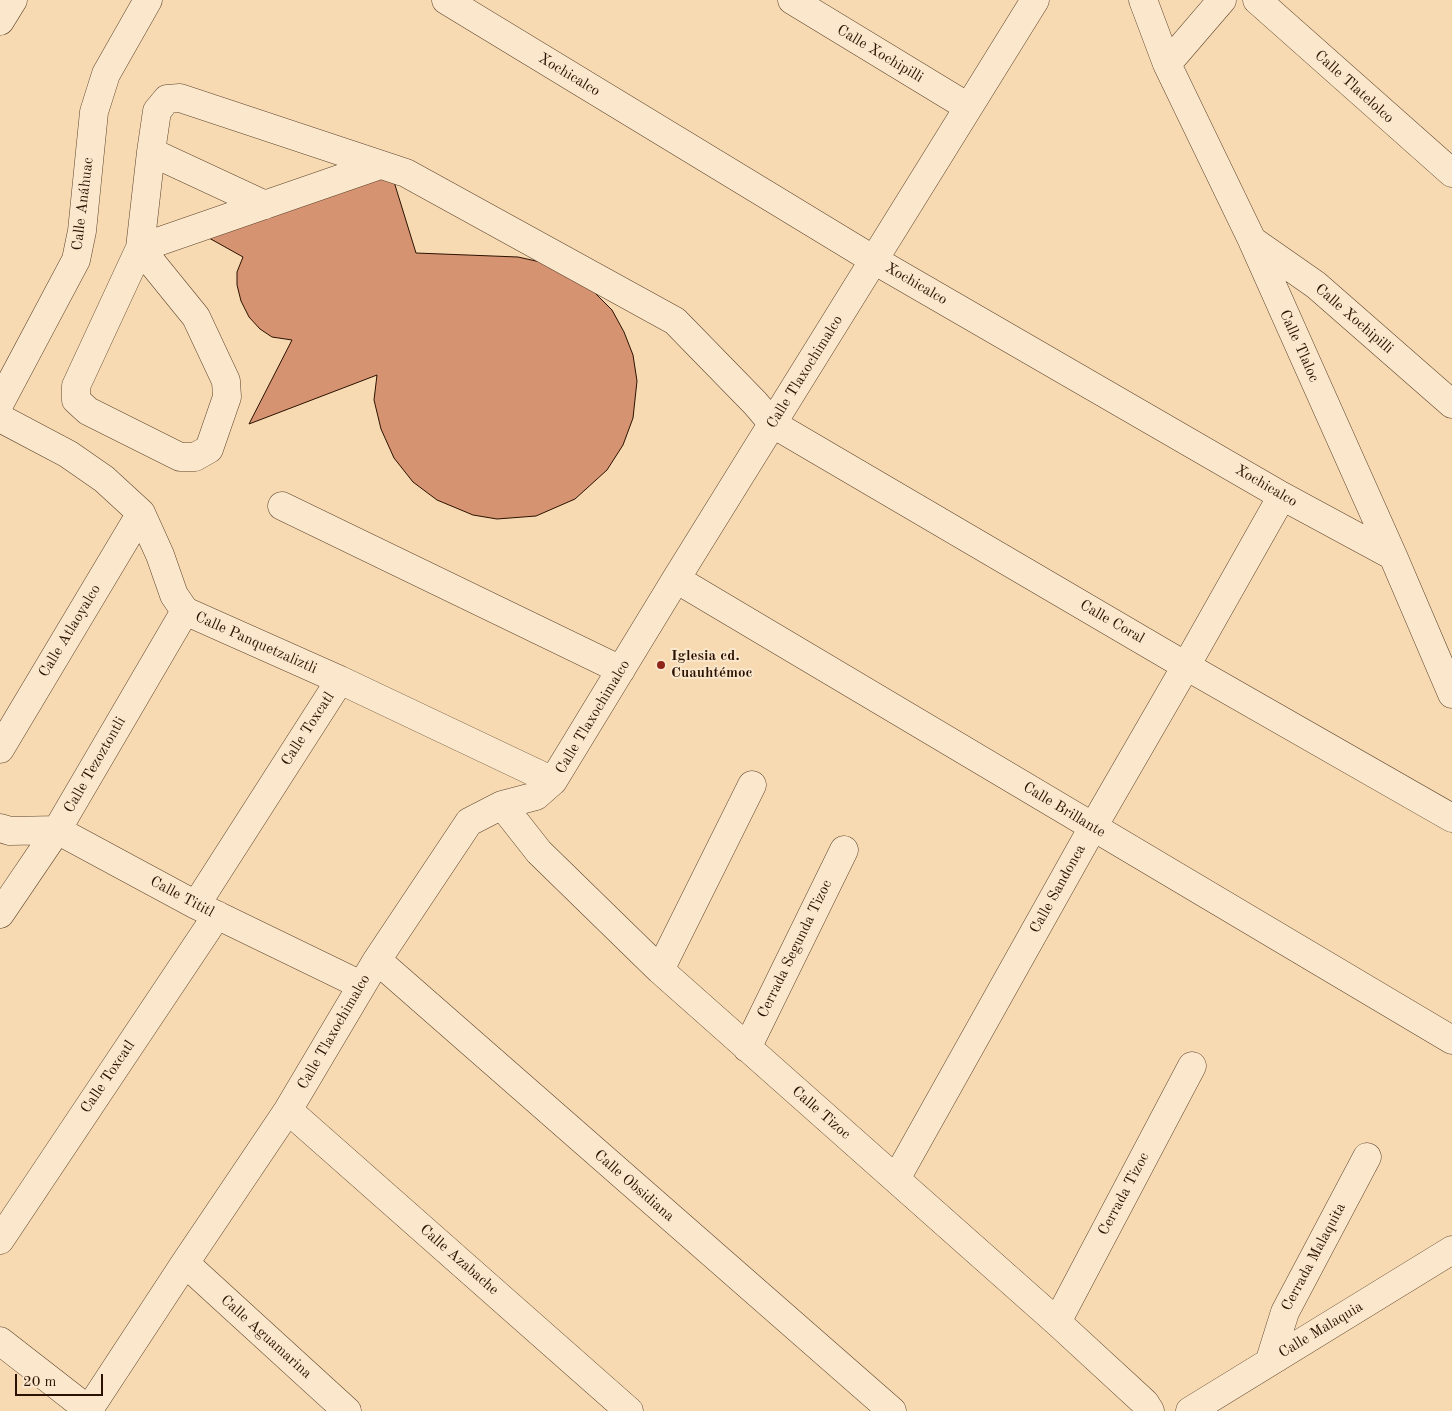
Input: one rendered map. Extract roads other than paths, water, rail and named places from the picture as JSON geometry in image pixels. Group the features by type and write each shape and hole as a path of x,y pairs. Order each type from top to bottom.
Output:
{"street":[{"path":"0,21 12,0"},
{"name":"Calle Anáhuac","path":"0,403 76,260 82,231 94,112 106,74 148,0"},
{"name":"Xochicalco","path":"446,0 874,260 1282,496 1392,556"},
{"name":"Calle Xochipilli","path":"792,0 968,107"},
{"name":"Calle Tlaxochimalco","path":"89,1411 185,1263 288,1110 376,960 469,822 502,805 536,796 553,781 1035,0"},
{"name":"Calle Tlaloc","path":"1143,0 1167,64 1252,240 1452,694"},
{"path":"1167,64 1222,0"},
{"name":"Calle Tlatelolco","path":"1257,0 1452,173"},
{"name":"Calle Coral","path":"140,248 196,317 226,381 227,397 209,449 195,458 180,458 88,411 76,400 76,386 140,248 157,111 167,99 180,98 406,173 675,321 773,424 1186,666 1452,818"},
{"path":"151,152 265,205"},
{"path":"140,248 380,165"},
{"name":"Calle Xochipilli","path":"1252,240 1316,285 1452,404"},
{"name":"Calle Panquetzaliztli","path":"0,418 68,454 104,479 141,513 160,555 174,595 185,611 340,680 553,781"},
{"name":"Calle Sandonca","path":"896,1178 1282,496"},
{"path":"282,506 621,670"},
{"name":"Calle Atlaoyalco","path":"0,749 141,513"},
{"name":"Calle Brillante","path":"676,579 1452,1040"},
{"name":"Calle Tezoztontli","path":"0,914 57,830 185,611"},
{"name":"Calle Toxcatl","path":"0,1240 206,910 340,680"},
{"path":"660,970 752,785"},
{"name":"Calle Tizoc","path":"502,805 539,852 660,970 1057,1322 1145,1403 1150,1411"},
{"name":"Calle Tititl","path":"0,828 10,831 57,830 206,910 361,985"},
{"name":"Cerrada Segunda Tizoc","path":"747,1048 844,850"},
{"name":"Calle Obsidiana","path":"376,960 892,1411"},
{"name":"Cerrada Tizoc","path":"1057,1322 1192,1066"},
{"name":"Calle Azabache","path":"288,1110 629,1411"},
{"name":"Cerrada Malaquita","path":"1270,1360 1285,1312 1367,1157"},
{"name":"Calle Malaquia","path":"1190,1411 1270,1360 1452,1250"},
{"name":"Calle Aguamarina","path":"185,1263 347,1411"},
{"path":"0,1341 89,1411"}],"place":[{"name":"Iglesia cd. Cuauhtémoc","path":"661,665"}]}
